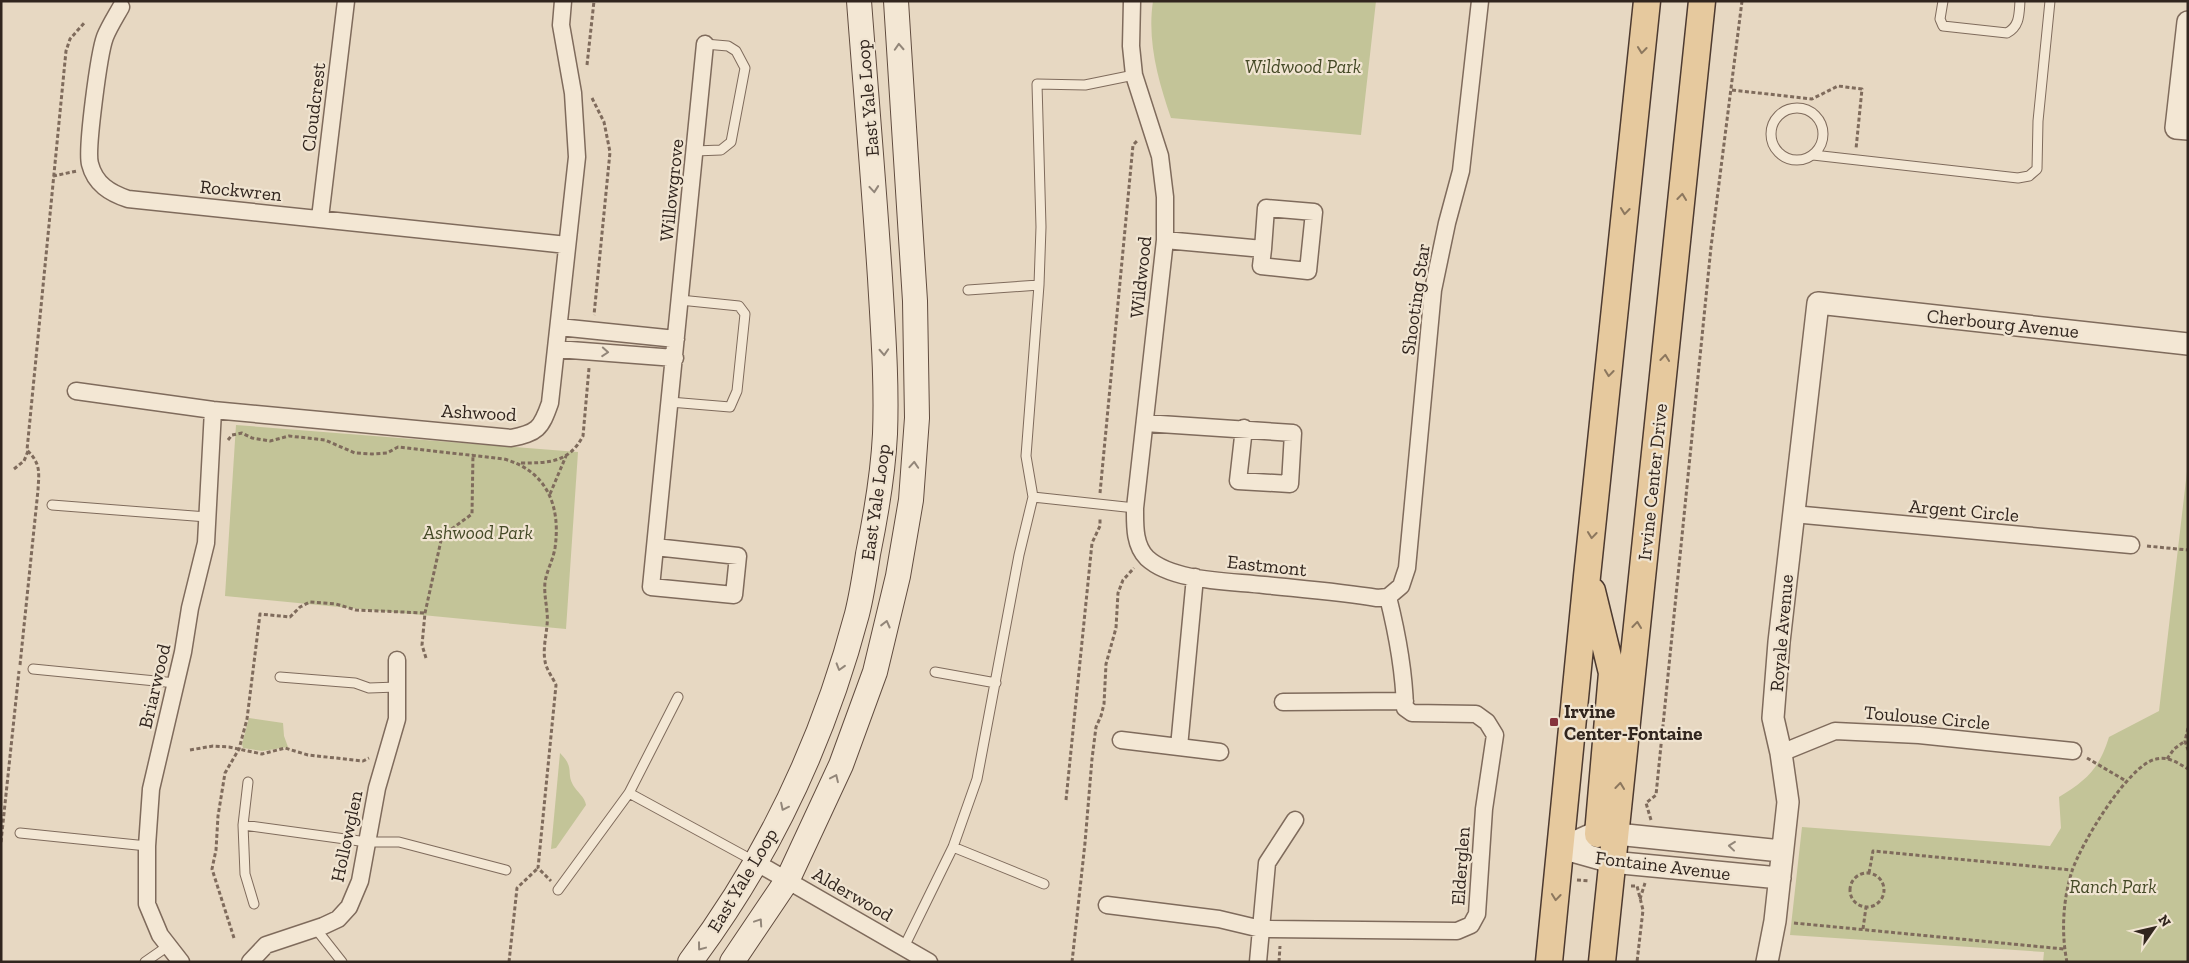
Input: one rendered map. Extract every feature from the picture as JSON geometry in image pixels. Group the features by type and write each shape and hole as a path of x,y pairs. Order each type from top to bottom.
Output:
{"main road":[{"name":"East Yale Loop","path":"690,962 757,862 796,783 827,710 857,612 876,516 885,435 884,356 876,213 859,1"},
{"name":"East Yale Loop","path":"732,962 788,880 841,765 875,672 898,576 911,500 917,418 915,301 896,1"},
{"path":"1550,962 1587,576 1648,1"},
{"name":"Irvine Center Drive","path":"1606,833 1702,1"},
{"path":"1587,576 1603,632 1612,673 1604,854 1611,862 1602,962"}],"street":[{"name":"Cloudcrest","path":"320,218 346,1"},
{"name":"Ashwood","path":"76,391 213,410 511,438 530,434 544,421 550,403 577,157 572,94 561,25 562,1"},
{"name":"Wildwood","path":"1132,1 1131,46 1134,75 1160,156 1165,196 1165,240 1135,508 1135,531 1140,562"},
{"name":"Shooting Star","path":"1388,597 1401,586 1407,568 1433,290 1447,223 1461,171 1480,1"},
{"path":"89,163 94,98 105,38 122,6"},
{"path":"2182,128 2188,22"},
{"name":"Willowgrove","path":"655,547 738,556 734,596 651,587 705,44"},
{"name":"Rockwren","path":"89,163 102,186 113,194 128,199 567,245"},
{"path":"1266,208 1314,212 1308,271 1261,266 1263,249 1266,208"},
{"path":"1165,240 1263,249"},
{"name":"Cherbourg Avenue","path":"1818,303 2188,344"},
{"name":"Royale Avenue","path":"1767,962 1775,921 1781,851 1788,802 1781,753 1773,718 1779,642 1818,303"},
{"path":"558,327 676,339"},
{"path":"557,349 675,358"},
{"name":"Briarwood","path":"181,962 160,934 147,904 146,846 151,789 206,543 213,410"},
{"path":"1145,423 1244,428 1293,433 1290,484 1238,481 1244,428"},
{"name":"Argent Circle","path":"1793,514 2131,545"},
{"name":"Eastmont","path":"1140,562 1195,577 1378,598 1388,597"},
{"path":"1180,747 1195,577"},
{"path":"1284,702 1405,702 1394,621 1388,597"},
{"name":"Hollowglen","path":"250,962 266,945 316,929 338,919 349,907 360,881 378,788 397,719 398,660"},
{"name":"Elderglen","path":"1106,905 1218,919 1261,928 1457,931 1471,926 1477,914 1484,809 1495,735 1487,722 1476,714 1412,713 1405,708 1405,702"},
{"name":"Toulouse Circle","path":"1781,753 1835,731 1919,735 2073,751"},
{"path":"1121,740 1220,752"},
{"path":"1258,962 1267,863 1295,820"},
{"name":"Fontaine Avenue","path":"1561,848 1606,833 1781,851"},
{"name":"Fontaine Avenue","path":"1561,848 1611,862 1780,878"},
{"name":"Alderwood","path":"757,862 929,962"}],"lane":[{"path":"1943,1 1940,19 1943,26 2007,33 2018,23 2020,1"},
{"path":"1813,155 1819,148 1823,132 1816,116 1800,108 1783,112 1773,125 1772,142 1776,149 1790,159 1798,160 1813,155 2018,178 2028,176 2037,169 2038,121 2050,1"},
{"path":"695,151 721,150 731,142 745,68 736,51 728,46 705,44"},
{"path":"904,947 954,847 977,779 1019,555 1033,497 1026,456 1040,285 1041,227 1037,84 1085,85 1134,75"},
{"path":"968,290 1040,285"},
{"path":"670,402 730,406 737,391 745,314 739,306 680,300"},
{"path":"1033,497 1135,508"},
{"path":"52,505 207,517"},
{"path":"33,669 176,683"},
{"path":"934,672 996,683"},
{"path":"280,677 355,683 369,688 397,686"},
{"path":"558,890 629,793 678,697"},
{"path":"248,782 243,826 245,874 254,904"},
{"path":"629,793 757,862"},
{"path":"243,826 367,842 399,842 506,870"},
{"path":"20,833 146,846"},
{"path":"954,847 1044,884"},
{"path":"316,929 342,962"},
{"path":"145,962 168,946"}],"path":[{"path":"586,71 594,1"},
{"path":"1646,803 1656,795 1711,247 1742,1"},
{"path":"14,469 24,461 28,451 66,51 70,40 85,22"},
{"path":"1732,90 1812,99 1838,86 1862,89 1856,159"},
{"path":"589,90 594,106 604,122 610,152 593,331"},
{"path":"1066,800 1092,543 1100,526 1100,504 1133,145 1138,140"},
{"path":"53,176 74,173 89,163"},
{"path":"226,444 232,435 242,433 252,438 270,441 289,436 325,440 355,452 387,453 398,447 504,458 520,463 549,463 566,456 578,446 583,436 591,351"},
{"path":"426,658 422,645 425,613 442,536 472,514 473,455 479,434"},
{"path":"1,842 38,490 39,468 35,458 28,451"},
{"path":"550,494 566,456"},
{"path":"510,962 517,888 538,868 556,685 545,664 544,650 547,612 544,601 545,581 556,537 556,518 550,494 535,474 520,463"},
{"path":"2131,545 2188,550"},
{"path":"1072,962 1092,759 1096,727 1104,704 1106,664 1116,628 1118,594 1123,580 1140,562"},
{"path":"234,938 212,869 225,772 239,749 248,719 260,614 290,618 300,608 310,602 336,604 356,610 425,613"},
{"path":"2188,728 2185,741 2188,750"},
{"path":"2166,758 2185,741"},
{"path":"190,750 213,746 262,754 285,748 308,755 363,761 372,757"},
{"path":"2073,751 2103,766 2126,781"},
{"path":"2067,962 2064,950 2063,922 2072,870 2097,822 2126,781 2149,761 2166,758 2188,769"},
{"path":"1869,873 1873,851 2072,870"},
{"path":"538,868 558,890"},
{"path":"1869,873 1883,883 1884,894 1877,904 1866,907 1861,906 1853,899 1850,888 1858,875 1869,873"},
{"path":"1864,928 1866,907"},
{"path":"1775,921 1864,928 2064,950"},
{"path":"1278,962 1281,940"}],"green space":[{"name":"Wildwood Park","path":"1153,1 1376,1 1361,135 1171,118 1155,60 1151,31"},
{"name":"Ashwood Park","path":"236,425 578,452 566,629 225,596"},
{"name":"Ranch Park","path":"2188,463 2188,962 2043,962 2044,952 1790,935 1802,827 2050,846 2061,828 2059,797 2091,773 2101,757 2109,737 2159,711"},
{"path":"249,718 283,723 284,736 288,747 262,751 243,748 242,744"},
{"path":"560,753 569,766 573,785 583,797 586,805 556,848 551,849"}],"place":[{"name":"Irvine Center-Fontaine","path":"1554,722"}]}
